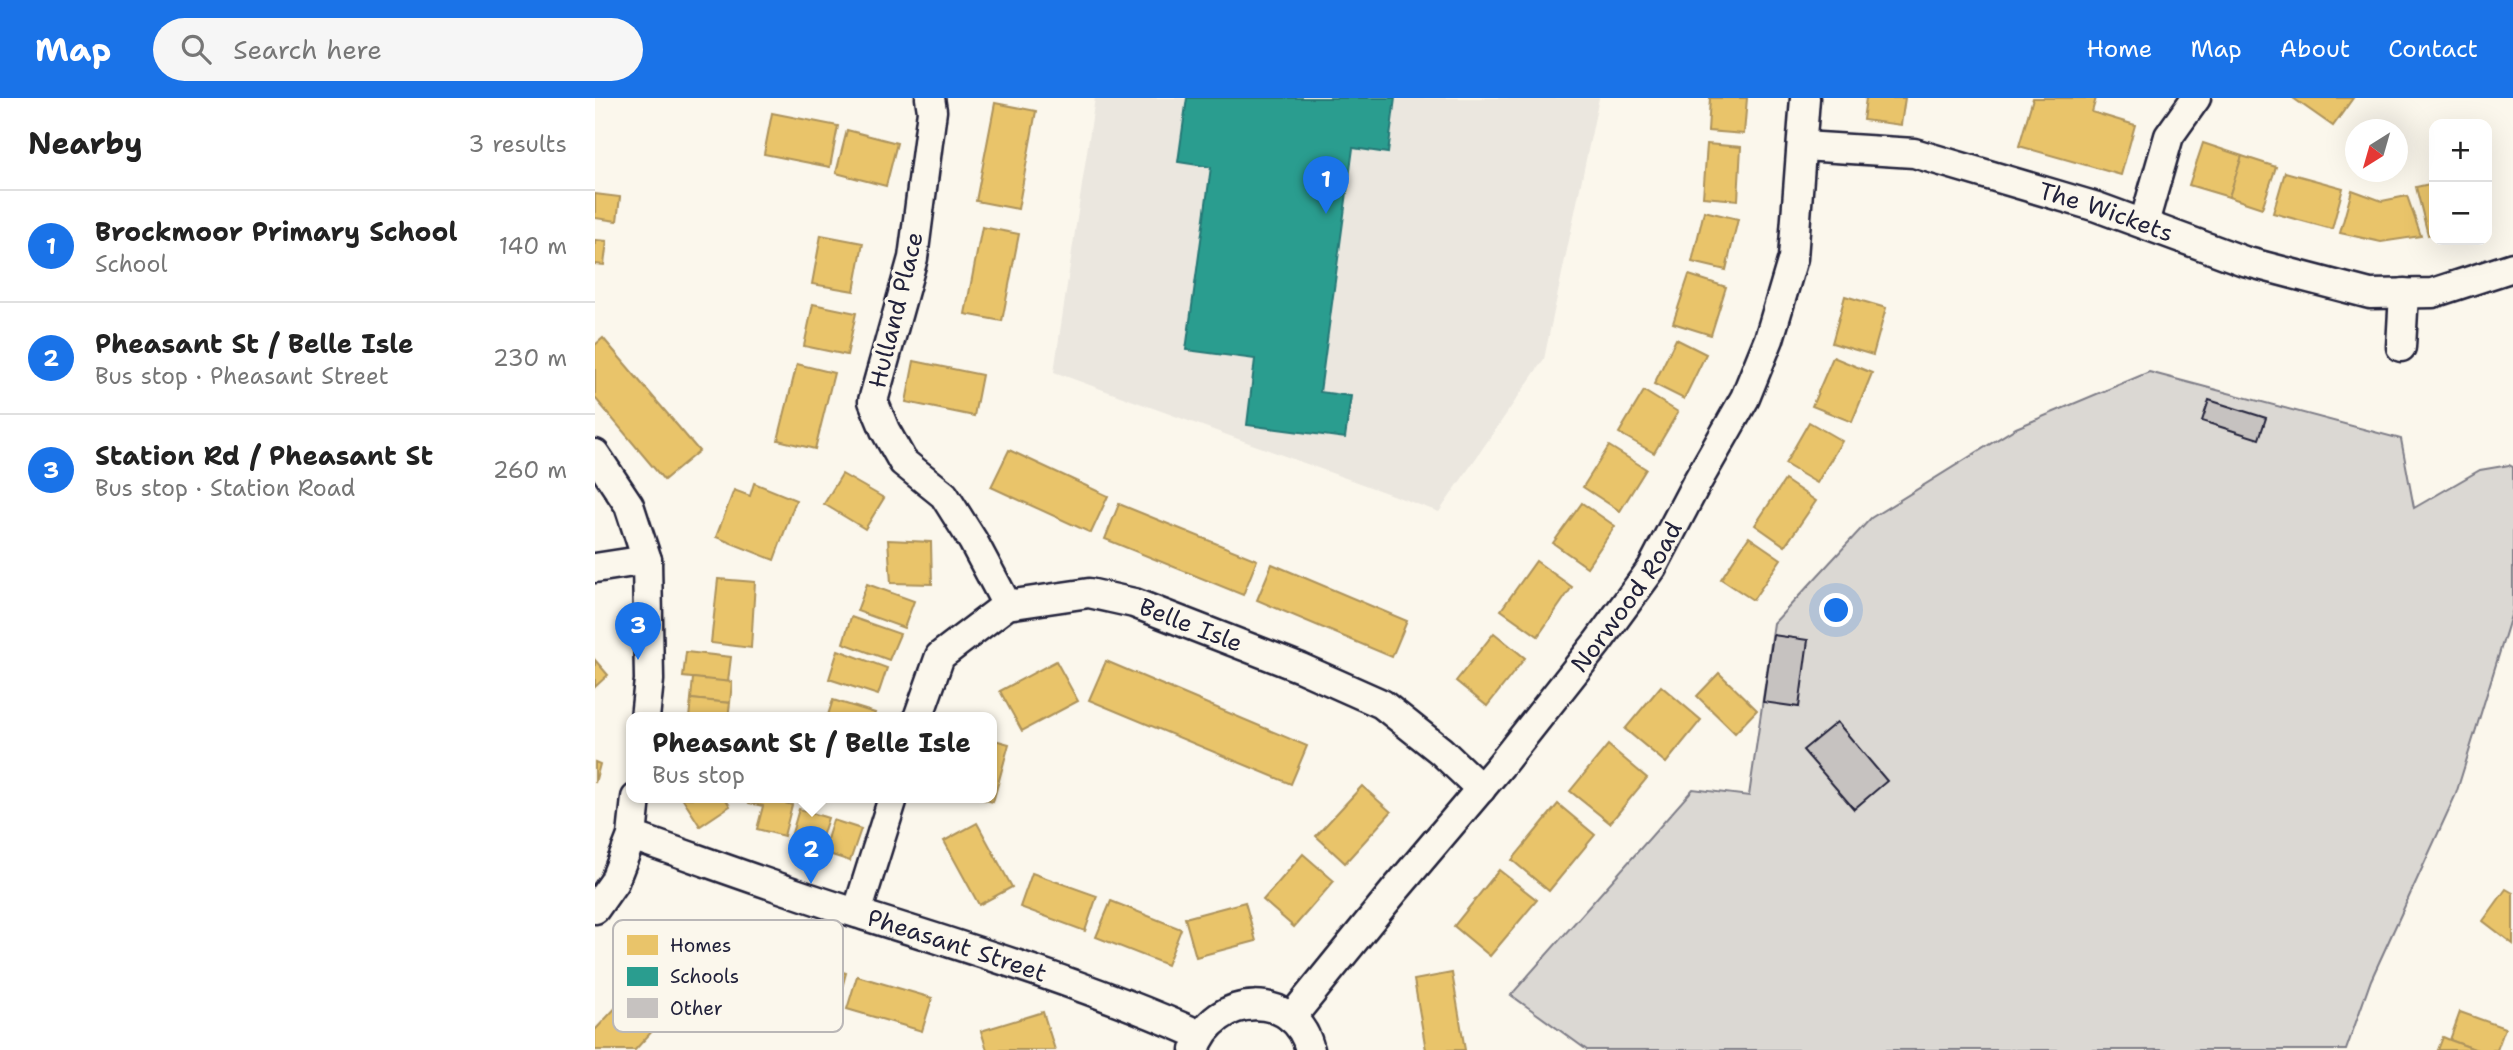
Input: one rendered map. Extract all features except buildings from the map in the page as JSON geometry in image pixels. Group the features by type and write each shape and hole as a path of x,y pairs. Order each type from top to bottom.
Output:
{"street":[{"name":"Hulland Place","path":"930,98 932,111 913,258 873,401 903,462 944,495 973,541 1007,605"},
{"name":"Norwood Road","path":"1291,1018 1481,789 1597,643 1652,568 1745,398 1769,339 1793,258 1805,98"},
{"path":"2144,223 2169,136 2196,98"},
{"name":"The Wickets","path":"1803,146 1914,153 2097,207 2244,261 2370,294 2433,293 2513,267"},
{"path":"2401,347 2404,293"},
{"path":"595,454 629,505 647,560 649,680 646,712"},
{"path":"595,568 647,560"},
{"name":"Belle Isle","path":"920,712 940,656 1007,605 1089,593 1134,603 1301,668 1382,705 1441,751 1481,789"},
{"path":"595,909 614,882 632,836 635,803"},
{"path":"857,913 891,803"},
{"name":"Pheasant Street","path":"632,836 1142,1009 1198,1043"},
{"path":"1198,1043 1219,1015 1242,1006 1257,1005 1273,1008 1291,1018 1308,1039 1310,1050"}],"shaded area":[{"path":"1095,98 1599,98 1544,359 1439,512 1054,372"},
{"path":"2149,372 2401,439 2414,508 2480,470 2509,465 2513,467 2513,609 2456,794 2371,980 2346,1050 1587,1050 1511,995 1693,789 1749,796 1774,623 1871,518 2016,428"}],"place":[{"name":"Brockmoor Primary School","path":"1326,214"},
{"name":"Station Rd / Pheasant St","path":"638,660"},
{"name":"Pheasant St / Belle Isle","path":"811,884"}]}
